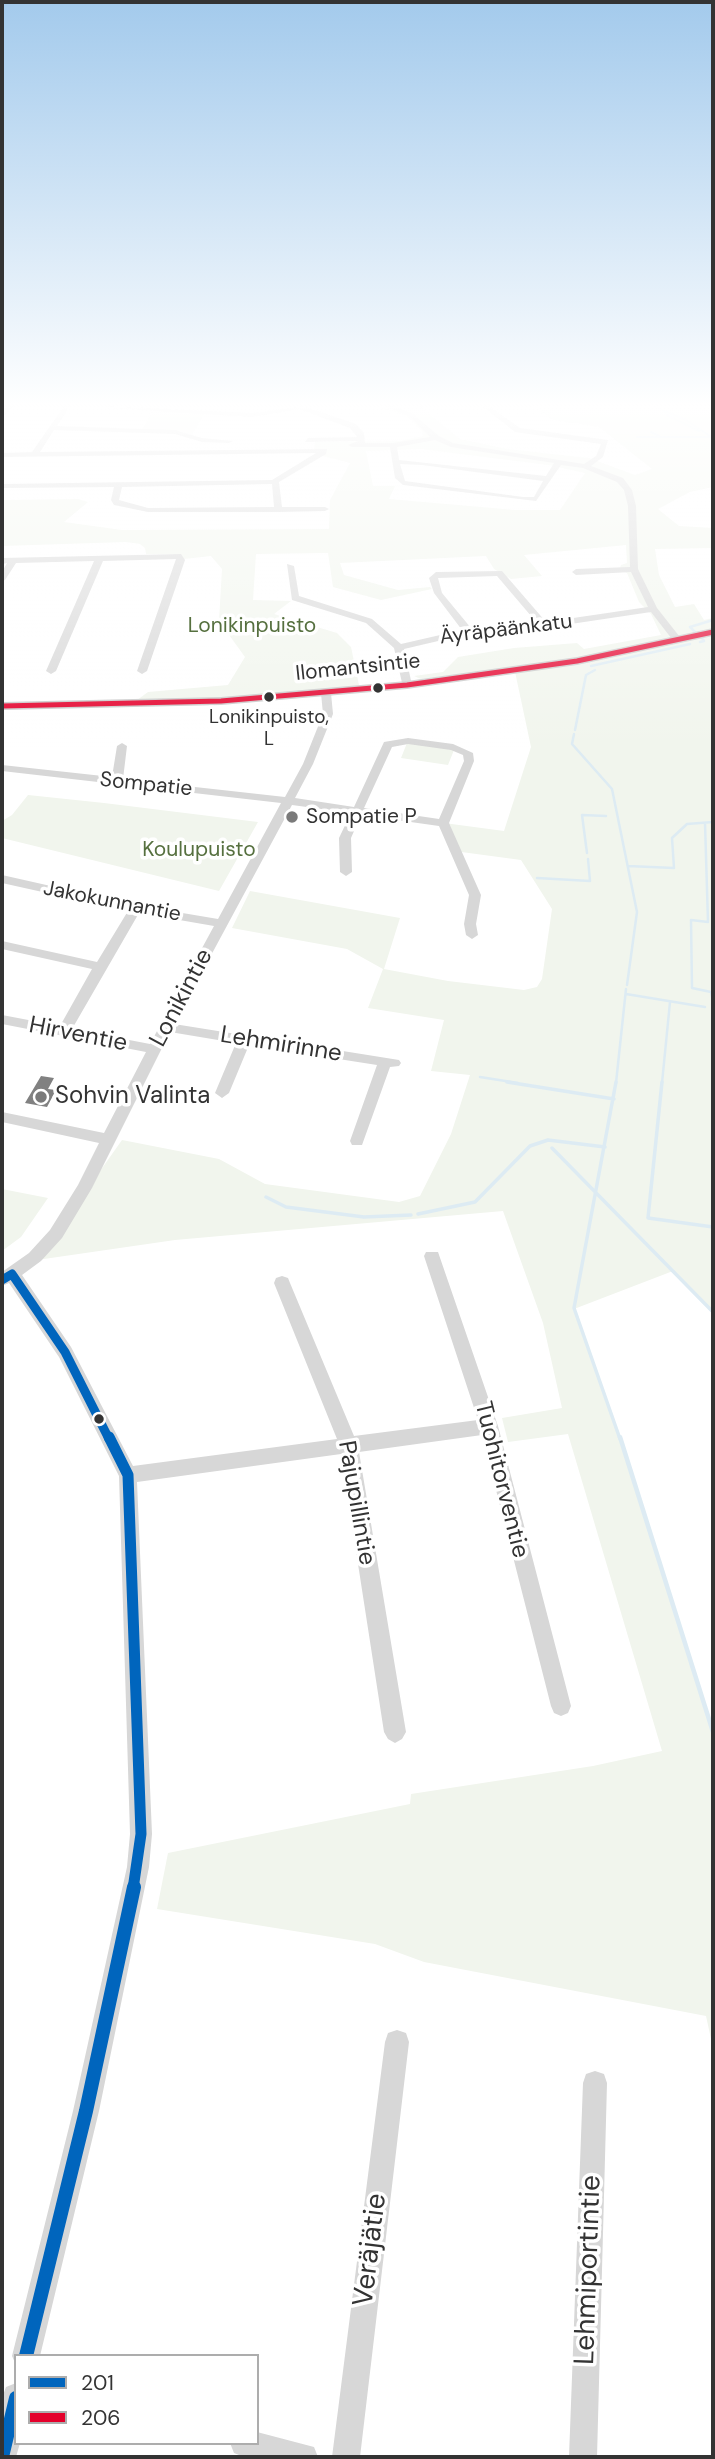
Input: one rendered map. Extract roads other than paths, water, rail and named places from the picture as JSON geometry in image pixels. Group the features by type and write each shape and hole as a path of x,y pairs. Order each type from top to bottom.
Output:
{"main road":[{"name":"Ilomantsintie","path":"2,706 129,705 326,693 407,685 564,663 713,632"}],"street":[{"path":"632,521 634,569 653,609 678,641"},
{"path":"2,561 175,555 181,560 142,671"},
{"path":"51,671 100,558"},
{"path":"2,578 13,561"},
{"path":"290,566 296,598 369,621 399,647 407,685"},
{"path":"576,572 634,569"},
{"path":"467,631 438,593 433,578 436,575 499,573 544,625"},
{"name":"Äyräpäänkatu","path":"399,647 467,631 544,625 653,609"},
{"name":"Lonikintie","path":"7,1277 35,1257 56,1234 84,1188 154,1049 290,801 328,714 326,693"},
{"path":"346,872 345,838 388,744 408,741 463,750 470,757 443,823 475,895 470,924 472,935"},
{"path":"116,781 120,772 122,746"},
{"name":"Sompatie","path":"2,768 290,801 443,823"},
{"name":"Jakokunnantie","path":"2,879 135,909 222,924"},
{"path":"64,1031 135,909"},
{"path":"2,945 100,967"},
{"name":"Hirventie","path":"2,1020 154,1049"},
{"name":"Lehmirinne","path":"167,1027 390,1063 357,1141"},
{"path":"222,1093 244,1039"},
{"path":"2,1117 108,1139"},
{"name":"Tuohitorventie","path":"432,1256 489,1426 561,1706"},
{"path":"7,1277 65,1352 128,1475 141,1834 138,1867 86,2112 26,2354"},
{"name":"Pajupillintie","path":"282,1283 349,1445 395,1732"},
{"path":"128,1475 489,1426"},
{"name":"Veräjätie","path":"346,2457 397,2042"},
{"name":"Lehmiportintie","path":"583,2457 595,2083"},
{"path":"2,2457 14,2406"},
{"path":"253,2445 304,2457"}],"waterway":[{"path":"696,633 690,627 713,620"},
{"path":"700,642 704,641 702,638"},
{"path":"591,666 690,644"},
{"path":"575,730 586,675 595,670"},
{"path":"574,734 572,744 612,789 637,912 627,985"},
{"path":"587,853 582,815 606,816"},
{"path":"628,866 674,868 672,838 687,824 713,822"},
{"path":"705,823 708,922 691,920 692,988 711,992 712,997"},
{"path":"537,878 590,881 588,859"},
{"path":"616,1083 626,989"},
{"path":"626,994 705,1007"},
{"path":"662,1083 670,1002"},
{"path":"712,1004 713,1009"},
{"path":"480,1077 518,1083"},
{"path":"507,1082 613,1099"},
{"path":"613,1099 616,1082"},
{"path":"662,1082 648,1218 713,1227"},
{"path":"604,1147 613,1099"},
{"path":"418,1214 475,1202 530,1146 548,1140 604,1147"},
{"path":"713,1146 713,1170"},
{"path":"595,1192 604,1147"},
{"path":"552,1148 595,1192"},
{"path":"595,1192 713,1312"},
{"path":"595,1192 574,1308 620,1439"},
{"path":"266,1197 286,1207 364,1217 411,1215"},
{"path":"620,1437 713,1732"}],"place":[{"name":"Lonikinpuisto, L","path":"269,697"},
{"name":"Sompatie P","path":"292,817"},
{"name":"Sohvin Valinta","path":"41,1097"}],"park label":[{"name":"Lonikinpuisto","path":"252,626"},
{"name":"Koulupuisto","path":"199,850"}]}
